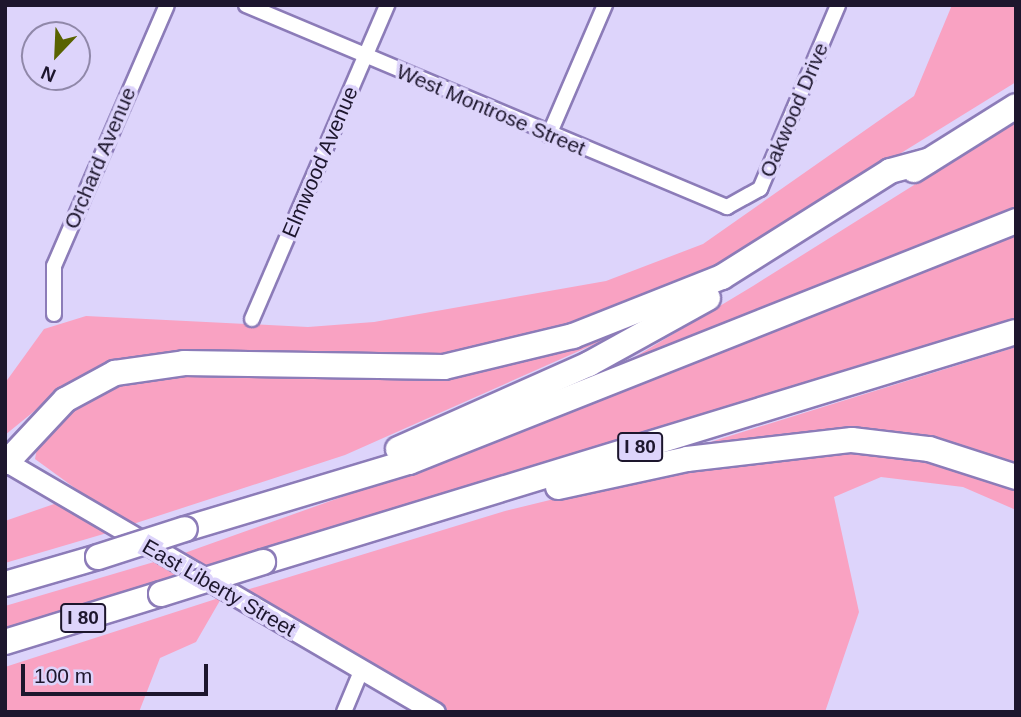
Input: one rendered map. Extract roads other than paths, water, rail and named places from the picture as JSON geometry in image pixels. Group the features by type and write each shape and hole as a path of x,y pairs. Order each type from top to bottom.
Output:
{"highway":[{"path":"5,584 292,496 589,364 1016,106"},
{"path":"6,461 65,400 126,370 184,363 444,367 573,336 722,277 890,171 928,161"},
{"path":"292,496 324,492 409,462 1016,221"},
{"name":"I 80","path":"5,642 1016,332"},
{"path":"317,547 370,541 536,492 687,459 789,444 909,446 1016,477"},
{"path":"5,654 110,610"}],"street":[{"name":"Orchard Avenue","path":"54,314 54,266 167,5"},
{"name":"West Montrose Street","path":"246,5 711,203 738,205"},
{"name":"Elmwood Avenue","path":"253,319 387,5"},
{"path":"550,135 605,5"},
{"name":"Oakwood Drive","path":"738,205 760,189 838,5"},
{"name":"East Liberty Street","path":"6,461 435,712"},
{"path":"344,712 362,669"}]}
